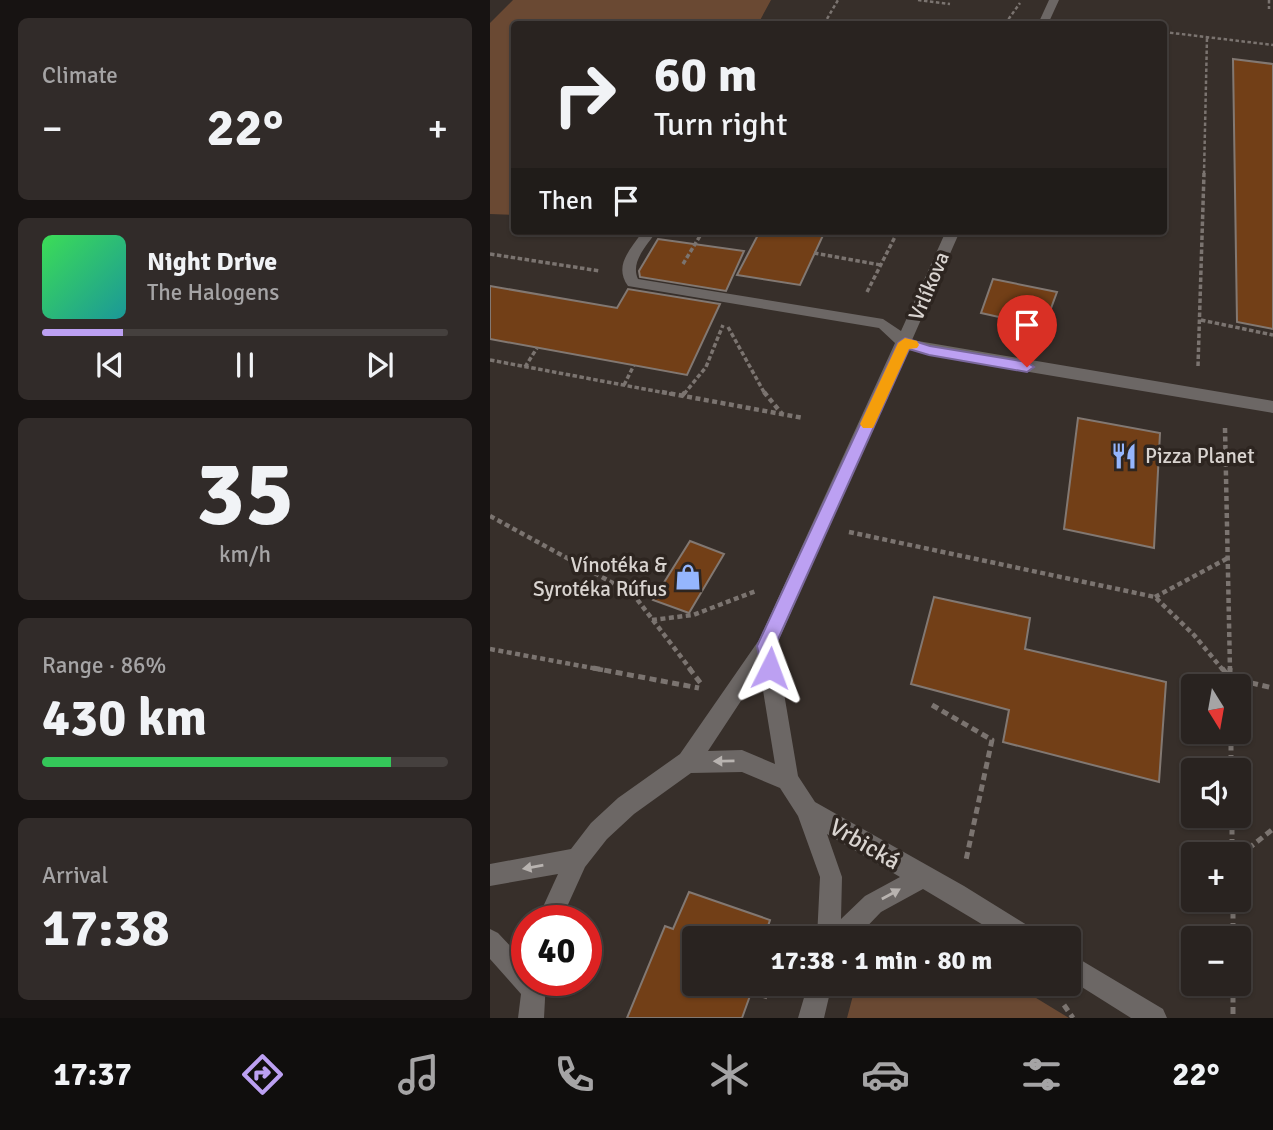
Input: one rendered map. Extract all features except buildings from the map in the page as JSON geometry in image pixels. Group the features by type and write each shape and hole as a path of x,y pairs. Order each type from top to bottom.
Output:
{"street":[{"path":"1044,21 1054,0"},
{"path":"647,235 629,262 628,276 633,283 883,324 905,343 929,351 1273,407"},
{"name":"Vrlíkova","path":"688,762 766,646 905,343 951,235"},
{"path":"766,646 788,780 807,810 831,877 829,926"},
{"path":"556,905 577,859 599,831 626,806 688,762 742,761 788,780"},
{"name":"Vrbická","path":"807,810 1008,926"},
{"path":"490,875 577,859"},
{"name":"Vrbická","path":"851,926 873,904 922,877"},
{"path":"490,941 511,962"},
{"path":"1081,972 1154,1018"},
{"path":"531,1018 532,996"},
{"path":"811,1018 817,996"}],"path":[{"path":"826,21 838,0"},
{"path":"918,0 950,4"},
{"path":"1006,21 1023,0"},
{"path":"1269,0 1269,9"},
{"path":"1167,32 1273,45"},
{"path":"1198,370 1207,37"},
{"path":"682,265 701,235"},
{"path":"865,295 896,235"},
{"path":"814,253 881,265"},
{"path":"1201,320 1273,335"},
{"path":"682,396 706,368 724,321 768,399 783,415"},
{"path":"525,367 537,348"},
{"path":"490,360 803,418"},
{"path":"624,385 634,365"},
{"path":"1225,417 1230,674"},
{"path":"490,516 633,594 705,690 490,649"},
{"path":"848,531 1155,597 1194,635 1227,674"},
{"path":"1155,597 1229,558"},
{"path":"652,621 693,615 757,590"},
{"path":"1251,683 1273,688"},
{"path":"932,705 992,740 965,864"},
{"path":"1251,846 1273,829"},
{"path":"1233,996 1233,1018"},
{"path":"1061,1001 1073,1018"}],"shaded area":[{"path":"513,0 771,0 760,21 511,21 511,215 490,214 490,23"},
{"path":"853,996 1033,996 1069,1018 847,1018"}],"slow traffic":[{"path":"868,424 905,343 912,345"}],"place":[{"name":"Pizza Planet","path":"1124,456"},
{"name":"Vínotéka & Syrotéka Rúfus","path":"688,577"}],"route":[{"path":"770,668 766,646 905,343 929,351 1027,367"}]}
